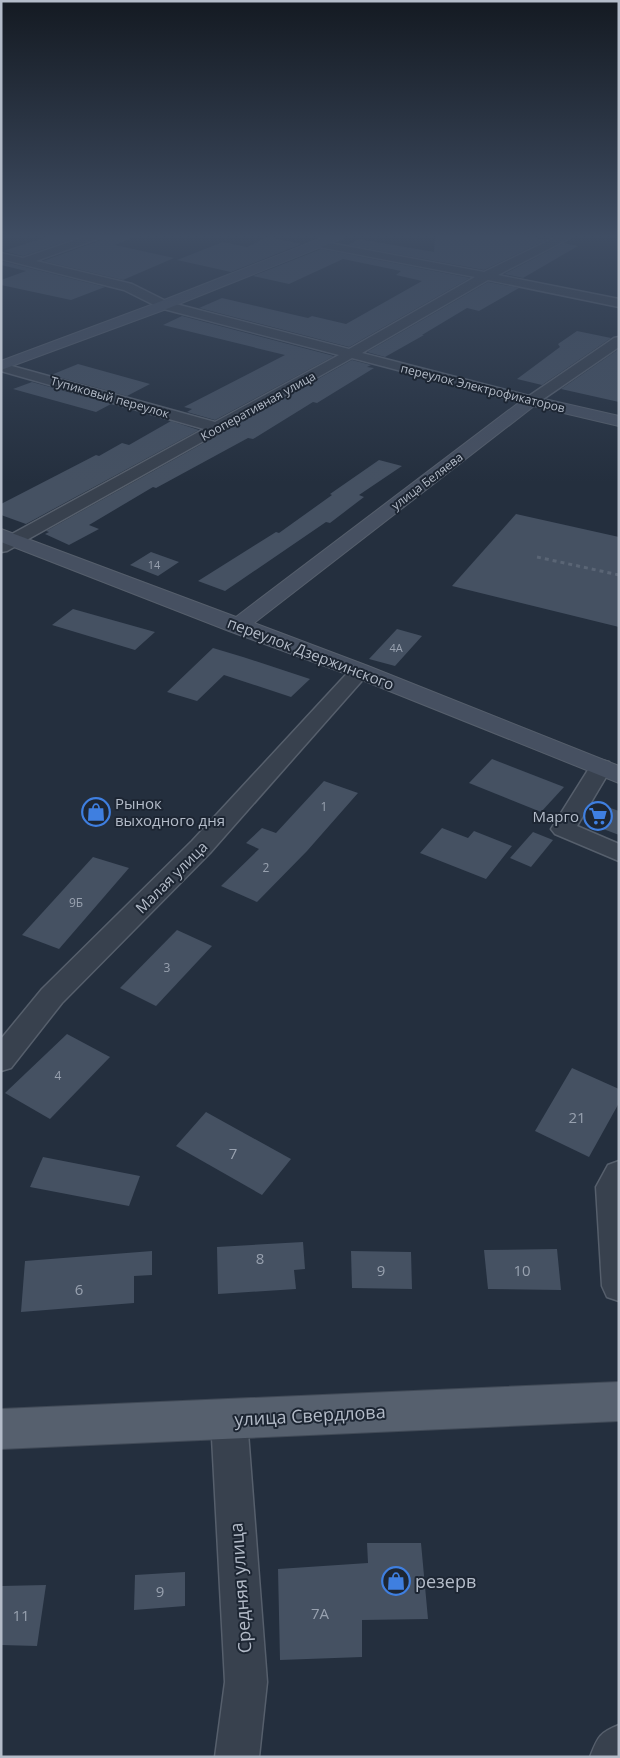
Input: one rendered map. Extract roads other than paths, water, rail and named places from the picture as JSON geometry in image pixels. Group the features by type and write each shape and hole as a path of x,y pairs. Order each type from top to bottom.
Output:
{"main road":[{"name":"улица Свердлова","path":"1,1429 619,1401"}],"street":[{"path":"1,366 129,318"},
{"name":"переулок Электрофикаторов","path":"213,318 531,401 619,421"},
{"name":"Кооперативная улица","path":"5,540 219,428 413,318"},
{"name":"улица Беляева","path":"238,626 531,401 619,341"},
{"name":"Тупиковый переулок","path":"1,366 219,428"},
{"name":"переулок Дзержинского","path":"5,540 360,671 610,771"},
{"name":"Малая улица","path":"1,1060 52,996 201,848 360,671"},
{"path":"610,771 563,828 619,853"},
{"path":"619,1174 612,1187 619,1286"},
{"name":"Средняя улица","path":"229,1419 246,1682 237,1757"},
{"path":"612,1757 619,1747"}],"railway":[{"path":"537,557 619,575"}],"place":[{"name":"Рынок выходного дня","path":"96,812"},
{"name":"Марго","path":"598,816"},
{"name":"резерв","path":"396,1581"}]}
